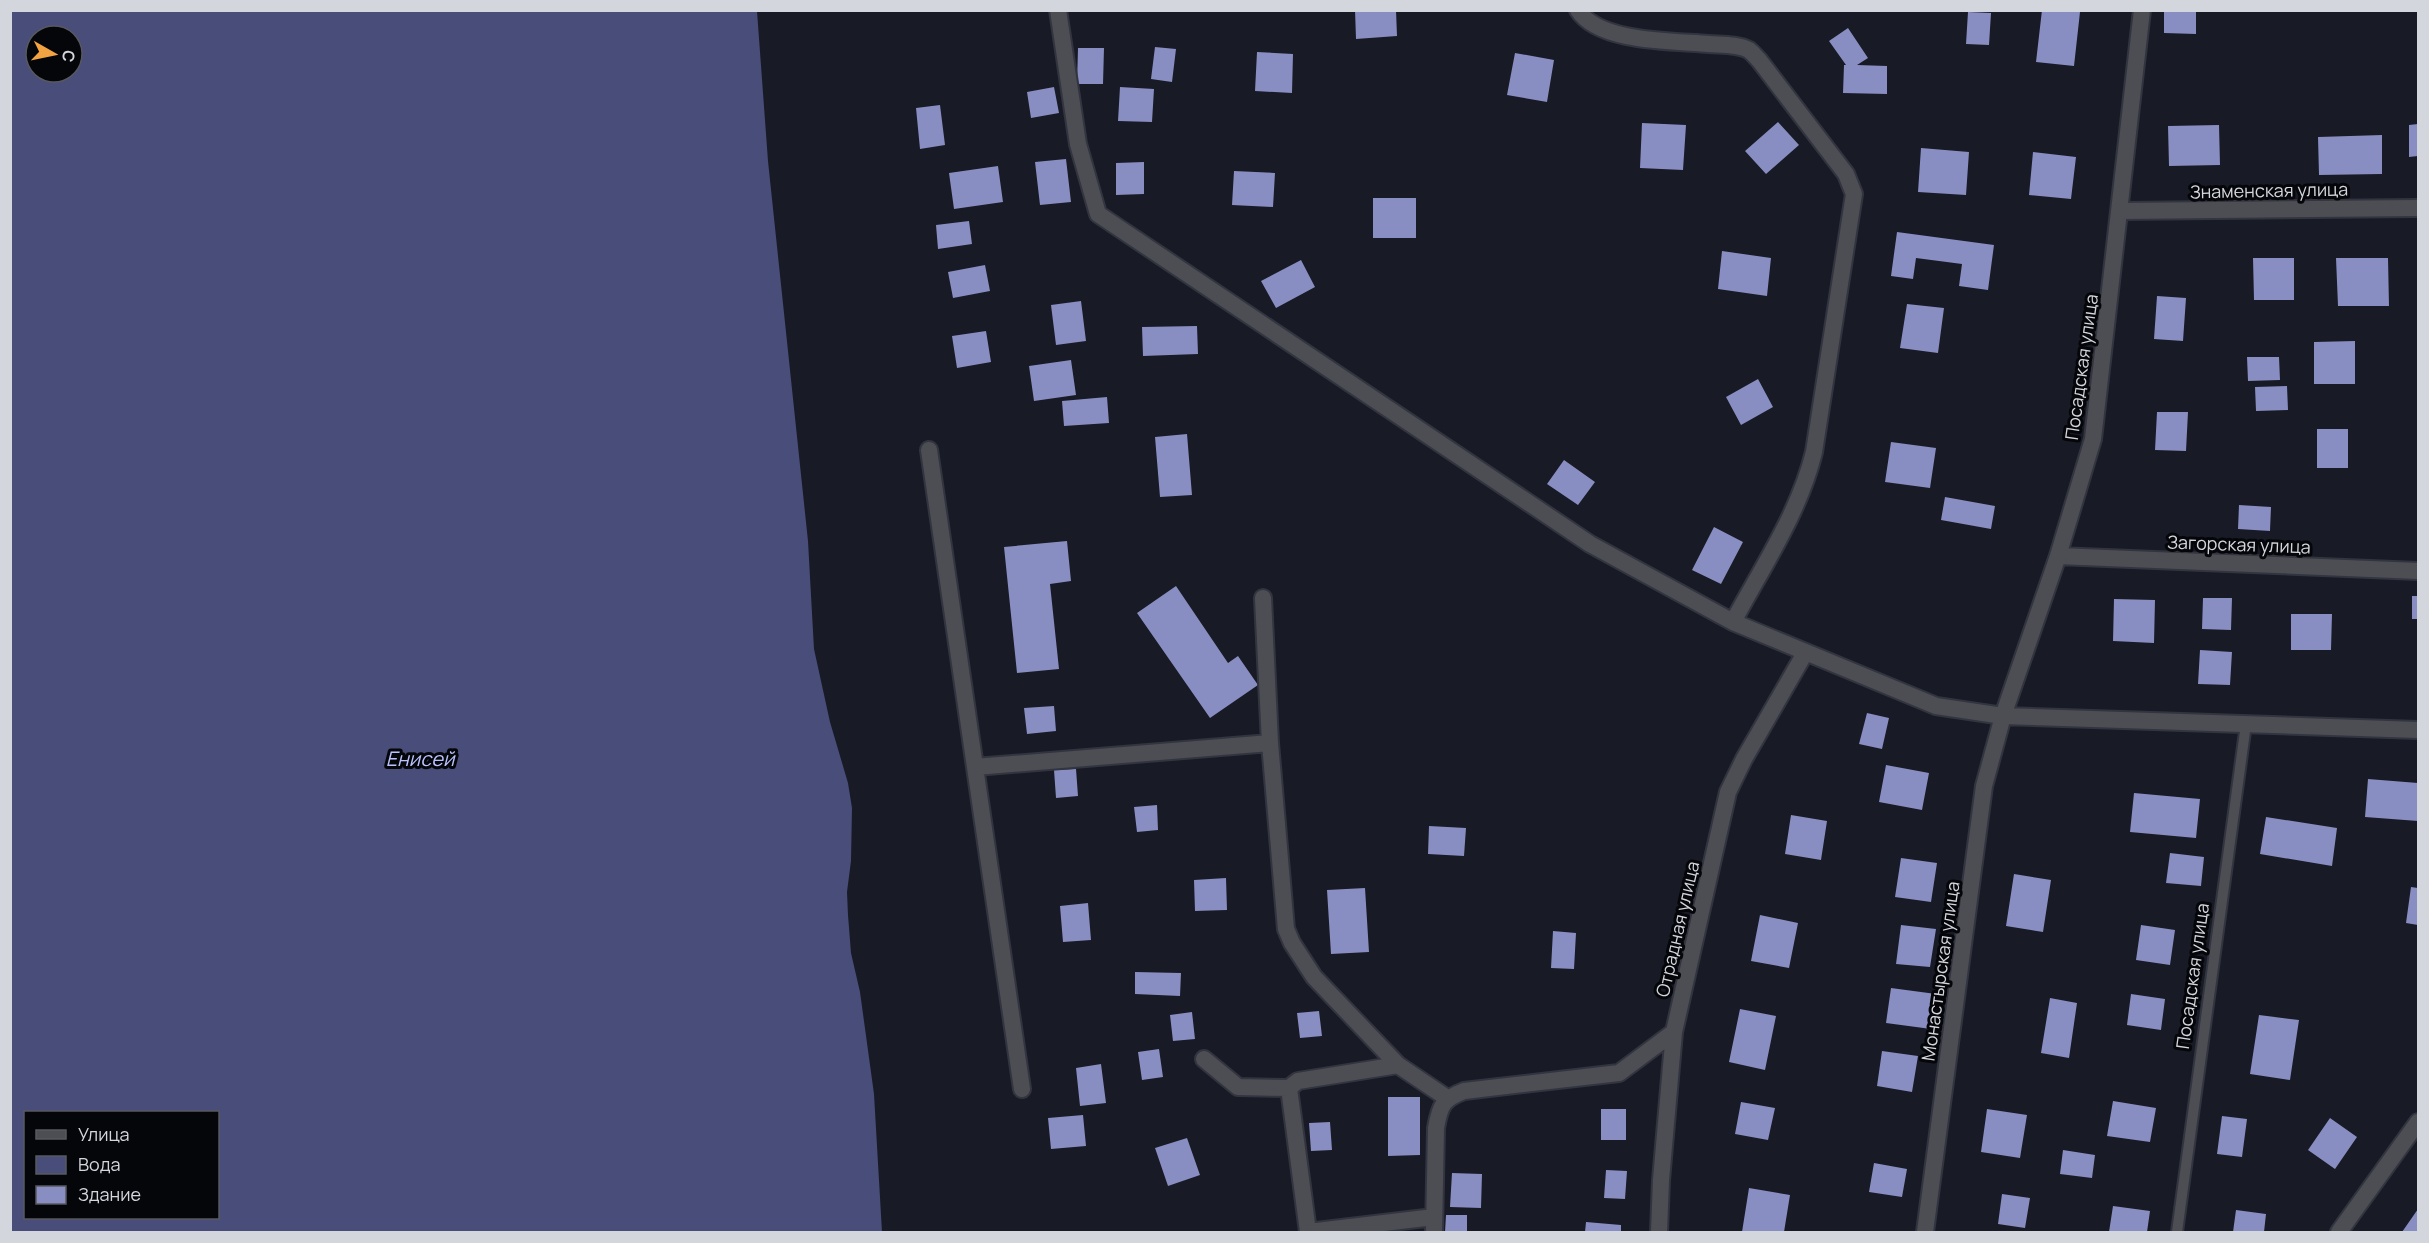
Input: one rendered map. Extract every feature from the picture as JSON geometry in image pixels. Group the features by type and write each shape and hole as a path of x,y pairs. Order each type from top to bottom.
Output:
{"street":[{"path":"1058,10 1078,144 1098,214 1590,544 1733,622 1936,706 2003,716 2418,730"},
{"path":"1578,10 1584,19 1603,29 1644,39 1733,46 1748,50 1760,60 1846,174 1854,194 1814,452 1807,482 1798,503 1733,622"},
{"name":"Посадская улица","path":"2003,716 2058,556 2093,439 2142,10"},
{"name":"Знаменская улица","path":"2120,211 2418,208"},
{"path":"929,450 1022,1089"},
{"name":"Загорская улица","path":"2058,556 2418,571"},
{"path":"1263,598 1270,743 1286,929 1292,943 1314,977 1398,1065 1447,1098"},
{"name":"Отрадная улица","path":"1659,1233 1661,1180 1674,1032 1728,792 1804,653"},
{"name":"Монастырская улица","path":"1925,1233 1984,786 2003,716"},
{"path":"975,767 1270,743"},
{"path":"1289,1088 1308,1233 1434,1225 1436,1128 1439,1112 1447,1098 1464,1091 1619,1073 1674,1032"},
{"path":"1204,1059 1238,1087 1289,1088 1299,1081 1398,1065"},
{"path":"2339,1233 2418,1122"}],"lane":[{"name":"Посадская улица","path":"2177,1233 2246,724"}],"water":[{"name":"Енисей","path":"10,11 757,11 768,161 808,541 814,649 830,722 848,783 852,808 851,861 847,892 848,915 851,953 860,992 874,1094 882,1232 11,1232"}],"building":[{"path":"1355,10 1396,10 1397,36 1356,39"},
{"path":"2042,10 2080,12 2074,66 2036,62"},
{"path":"2164,10 2196,10 2196,34 2164,33"},
{"path":"1968,12 1991,13 1989,45 1966,44"},
{"path":"1848,28 1868,58 1857,65 1887,66 1887,94 1843,93 1844,65 1846,65 1829,41"},
{"path":"1155,47 1176,49 1172,82 1151,79"},
{"path":"1078,48 1104,48 1103,84 1077,84"},
{"path":"1257,52 1293,54 1292,93 1255,91"},
{"path":"1515,53 1554,60 1547,102 1507,95"},
{"path":"1054,87 1059,113 1031,118 1027,92"},
{"path":"1120,87 1154,89 1152,122 1118,121"},
{"path":"940,105 945,145 920,149 916,108"},
{"path":"1778,122 1799,145 1766,174 1745,151"},
{"path":"1642,123 1686,125 1683,170 1640,168"},
{"path":"2418,124 2418,156 2409,157 2409,125"},
{"path":"2219,125 2220,165 2169,166 2168,126"},
{"path":"2382,135 2382,174 2319,175 2318,137"},
{"path":"1921,148 1969,152 1966,195 1918,192"},
{"path":"2033,152 2076,157 2071,199 2029,195"},
{"path":"1066,159 1071,202 1040,205 1035,162"},
{"path":"1144,162 1144,194 1116,195 1116,163"},
{"path":"998,166 1003,202 954,209 949,173"},
{"path":"1234,171 1275,173 1273,207 1232,205"},
{"path":"1373,198 1416,198 1416,238 1373,238"},
{"path":"969,221 972,244 938,249 936,225"},
{"path":"1897,232 1994,245 1988,290 1959,286 1962,264 1916,258 1913,279 1891,276"},
{"path":"1722,251 1771,258 1767,296 1718,289"},
{"path":"2253,258 2294,258 2294,300 2254,300"},
{"path":"2336,258 2388,258 2389,306 2338,306"},
{"path":"1301,260 1315,287 1276,308 1261,281"},
{"path":"985,265 990,291 953,298 948,272"},
{"path":"2157,296 2186,298 2183,341 2154,339"},
{"path":"1081,301 1086,341 1056,345 1051,305"},
{"path":"1907,304 1944,308 1938,353 1900,348"},
{"path":"1197,326 1198,354 1143,356 1142,327"},
{"path":"986,331 991,362 957,368 952,336"},
{"path":"2355,341 2355,384 2314,384 2314,342"},
{"path":"2247,357 2279,357 2280,380 2248,381"},
{"path":"1071,360 1076,395 1034,401 1029,366"},
{"path":"1758,379 1773,407 1741,425 1726,397"},
{"path":"2287,386 2288,410 2256,411 2255,387"},
{"path":"1107,397 1109,423 1064,426 1062,401"},
{"path":"2157,412 2188,412 2186,451 2155,450"},
{"path":"2317,429 2348,429 2348,468 2317,468"},
{"path":"1187,434 1192,495 1160,497 1155,437"},
{"path":"1891,442 1936,448 1930,488 1885,482"},
{"path":"1564,460 1595,482 1578,505 1547,484"},
{"path":"1945,497 1995,506 1991,529 1941,520"},
{"path":"2239,505 2271,507 2270,531 2238,529"},
{"path":"1714,527 1743,542 1721,584 1692,570"},
{"path":"1067,541 1071,581 1050,584 1059,669 1017,673 1004,547"},
{"path":"1176,586 1228,663 1238,656 1258,685 1210,718 1137,613"},
{"path":"2412,596 2418,596 2418,619 2412,619"},
{"path":"2203,598 2232,598 2231,630 2202,629"},
{"path":"2114,599 2155,600 2154,643 2113,641"},
{"path":"2291,614 2332,614 2331,650 2291,650"},
{"path":"2200,650 2232,652 2230,685 2198,684"},
{"path":"1054,706 1056,731 1027,734 1024,708"},
{"path":"1867,713 1889,718 1882,749 1859,744"},
{"path":"1886,765 1929,773 1922,810 1879,802"},
{"path":"1076,769 1078,796 1056,798 1054,770"},
{"path":"2368,779 2418,783 2418,821 2365,817"},
{"path":"2134,793 2200,799 2196,838 2130,832"},
{"path":"1157,805 1158,830 1137,832 1134,807"},
{"path":"1791,815 1827,821 1821,860 1785,854"},
{"path":"2266,817 2337,828 2332,866 2260,854"},
{"path":"1429,826 1466,828 1464,856 1428,854"},
{"path":"2170,853 2204,857 2201,886 2166,883"},
{"path":"1901,858 1937,863 1931,902 1895,897"},
{"path":"2014,874 2051,880 2043,932 2006,926"},
{"path":"1226,878 1227,910 1195,911 1194,880"},
{"path":"2411,887 2418,888 2418,925 2406,923"},
{"path":"1365,888 1369,952 1331,954 1327,890"},
{"path":"1088,903 1091,940 1063,942 1060,906"},
{"path":"1760,915 1798,923 1789,968 1751,961"},
{"path":"1901,925 1936,929 1930,967 1896,964"},
{"path":"2141,925 2175,930 2170,965 2136,960"},
{"path":"1553,931 1576,933 1574,969 1551,968"},
{"path":"1135,972 1181,973 1180,996 1135,994"},
{"path":"1891,988 1936,994 1931,1029 1886,1023"},
{"path":"2131,994 2165,999 2161,1030 2127,1025"},
{"path":"2050,998 2077,1003 2069,1058 2041,1053"},
{"path":"1740,1009 1776,1016 1765,1070 1729,1062"},
{"path":"1319,1011 1322,1036 1300,1038 1297,1013"},
{"path":"1192,1012 1195,1039 1173,1041 1170,1015"},
{"path":"2259,1015 2299,1020 2290,1080 2250,1074"},
{"path":"1159,1049 1163,1077 1142,1080 1138,1052"},
{"path":"1882,1051 1918,1056 1912,1092 1877,1086"},
{"path":"1101,1064 1106,1103 1080,1106 1076,1068"},
{"path":"1388,1097 1420,1097 1420,1155 1388,1156"},
{"path":"2113,1101 2156,1108 2150,1142 2107,1136"},
{"path":"1741,1102 1775,1108 1768,1140 1735,1134"},
{"path":"1601,1109 1626,1109 1626,1140 1601,1140"},
{"path":"1987,1109 2027,1115 2020,1158 1981,1152"},
{"path":"1083,1115 1086,1146 1051,1149 1048,1118"},
{"path":"2222,1116 2247,1119 2242,1157 2217,1154"},
{"path":"2330,1118 2357,1137 2335,1169 2308,1150"},
{"path":"1330,1122 1332,1150 1311,1151 1309,1123"},
{"path":"1187,1138 1200,1175 1168,1186 1155,1148"},
{"path":"2063,1150 2095,1155 2092,1178 2060,1174"},
{"path":"1874,1163 1907,1169 1902,1197 1869,1192"},
{"path":"1606,1170 1627,1171 1625,1199 1604,1198"},
{"path":"1452,1173 1482,1174 1481,1208 1450,1207"},
{"path":"1749,1188 1790,1195 1784,1232 1742,1232"},
{"path":"2002,1194 2030,1198 2025,1228 1998,1224"},
{"path":"2113,1206 2150,1211 2147,1232 2109,1232"},
{"path":"2418,1209 2418,1232 2402,1232"},
{"path":"2236,1210 2266,1214 2264,1232 2233,1232"},
{"path":"1446,1215 1467,1215 1467,1232 1445,1232"},
{"path":"1586,1222 1621,1225 1621,1232 1585,1232"}]}
